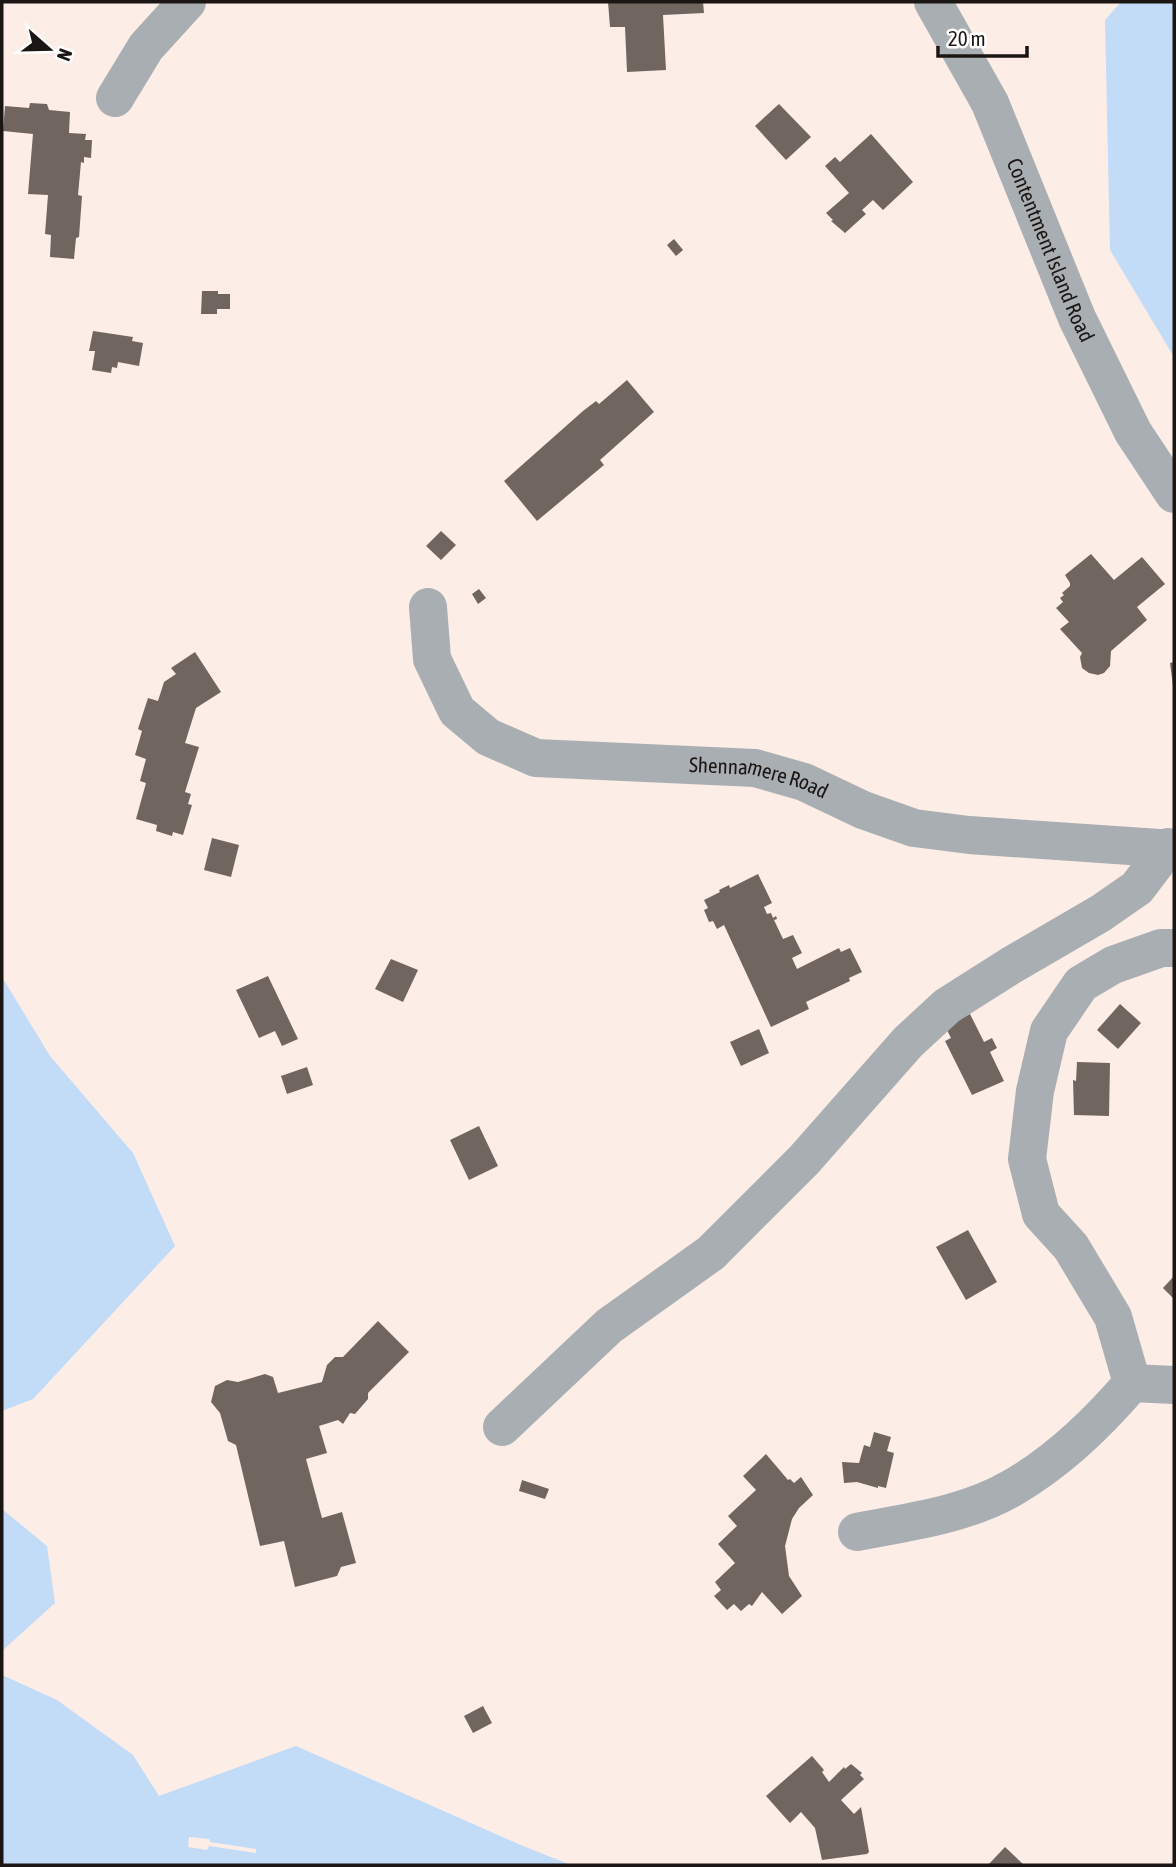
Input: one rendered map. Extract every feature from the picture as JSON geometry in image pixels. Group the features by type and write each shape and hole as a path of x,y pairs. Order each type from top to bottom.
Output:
{"street":[{"path":"115,99 146,47 187,2"},
{"name":"Contentment Island Road","path":"933,2 990,103 1077,318 1133,432 1174,494"},
{"name":"Shennamere Road","path":"428,607 432,659 457,710 488,737 536,758 755,768 804,782 863,810 914,828 969,835 1171,848"},
{"path":"502,1427 609,1326 711,1254 804,1160 908,1042 947,1006 1101,913 1137,888 1171,848"},
{"path":"1132,1383 1113,1317 1071,1247 1041,1214 1027,1159 1035,1091 1049,1031 1081,984 1113,965 1161,948 1174,948"},
{"path":"1132,1383 1174,1385"},
{"path":"857,1532 968,1507 1010,1489 1065,1453 1104,1416 1132,1383"}],"water":[{"path":"1121,2 1174,2 1174,357 1110,250 1105,20"},
{"path":"2,977 50,1056 133,1153 175,1246 33,1399 2,1411"},
{"path":"2,1509 47,1546 55,1603 2,1651"},
{"path":"2,1675 57,1700 133,1755 159,1796 296,1746 571,1865 2,1865"}],"pier":[{"path":"189,1837 256,1849 256,1853 209,1846 207,1850 188,1847"}],"building":[{"path":"608,2 703,2 704,13 663,15 666,70 627,72 625,27 610,27"},
{"path":"30,103 47,104 49,110 70,112 69,133 86,134 85,140 92,140 91,158 84,157 84,163 81,162 78,195 82,196 79,237 76,238 74,259 50,257 51,235 45,234 48,195 28,194 33,134 3,131 5,106 29,108"},
{"path":"779,104 811,137 786,160 755,126"},
{"path":"871,134 913,182 883,210 873,200 862,210 866,214 845,233 826,213 849,193 825,166 835,157 840,162"},
{"path":"674,239 683,250 676,256 667,245"},
{"path":"202,291 230,294 230,309 217,309 217,314 201,314"},
{"path":"93,331 133,337 132,341 143,343 139,366 118,362 117,368 112,367 111,373 92,370 95,351 89,351"},
{"path":"627,380 654,412 600,460 604,465 537,521 504,481 583,411 596,401 599,404"},
{"path":"441,531 456,545 441,560 426,546"},
{"path":"1091,554 1114,580 1142,557 1165,584 1137,607 1147,620 1111,651 1110,666 1098,675 1082,668 1082,653 1060,629 1069,622 1056,608 1063,602 1060,598 1064,595 1062,593 1070,586 1065,575"},
{"path":"479,589 486,598 478,604 472,594"},
{"path":"195,652 221,692 196,708 185,743 199,747 185,792 191,794 188,804 192,805 183,835 173,832 172,836 156,831 157,825 136,819 146,783 140,781 146,759 135,755 142,731 138,729 148,698 158,701 164,682 176,674 171,668"},
{"path":"1174,662 1174,686 1173,686 1170,663"},
{"path":"212,838 239,845 231,877 204,870"},
{"path":"758,874 772,903 764,907 767,914 771,913 773,918 776,916 777,919 774,920 783,939 793,935 802,953 792,958 797,969 839,948 841,952 850,948 862,972 849,978 850,981 806,1002 809,1009 771,1027 724,925 717,929 713,921 709,922 704,910 708,908 704,900 720,892 719,890 729,885 730,888"},
{"path":"391,959 418,970 403,1002 375,989"},
{"path":"268,976 298,1039 282,1046 275,1031 259,1038 236,990"},
{"path":"1120,1004 1141,1023 1118,1049 1097,1030"},
{"path":"970,1014 984,1042 992,1038 997,1048 990,1052 1004,1081 972,1095 945,1041 951,1038 945,1026"},
{"path":"759,1029 769,1053 741,1066 730,1042"},
{"path":"1077,1062 1110,1063 1109,1116 1074,1115 1073,1080 1076,1081"},
{"path":"307,1067 313,1085 287,1094 281,1076"},
{"path":"479,1126 498,1166 469,1180 450,1140"},
{"path":"968,1230 997,1282 966,1300 936,1247"},
{"path":"1174,1276 1174,1299 1163,1288"},
{"path":"378,1321 409,1352 368,1393 368,1399 355,1414 350,1413 343,1424 338,1420 319,1426 327,1453 306,1459 322,1518 342,1512 356,1563 341,1567 337,1576 295,1587 284,1541 260,1546 236,1445 228,1441 220,1413 211,1402 215,1386 227,1380 238,1382 265,1374 273,1377 278,1393 322,1382 327,1365 335,1357 343,1357"},
{"path":"874,1432 891,1437 887,1451 894,1453 886,1488 857,1482 844,1483 842,1462 859,1463 864,1445 870,1447"},
{"path":"766,1454 788,1480 794,1483 801,1477 813,1495 792,1519 785,1546 789,1576 802,1596 782,1614 762,1592 752,1606 749,1604 741,1611 734,1604 727,1610 714,1596 721,1590 715,1582 735,1563 718,1544 737,1526 728,1516 756,1490 743,1476"},
{"path":"522,1480 549,1489 545,1499 519,1491"},
{"path":"483,1706 492,1723 473,1733 464,1716"},
{"path":"812,1756 824,1770 822,1772 829,1782 844,1767 845,1769 851,1764 862,1773 860,1775 864,1779 841,1800 854,1814 861,1807 869,1852 867,1854 822,1860 815,1828 801,1812 790,1823 766,1796"},
{"path":"1005,1847 1024,1865 988,1865"}]}
